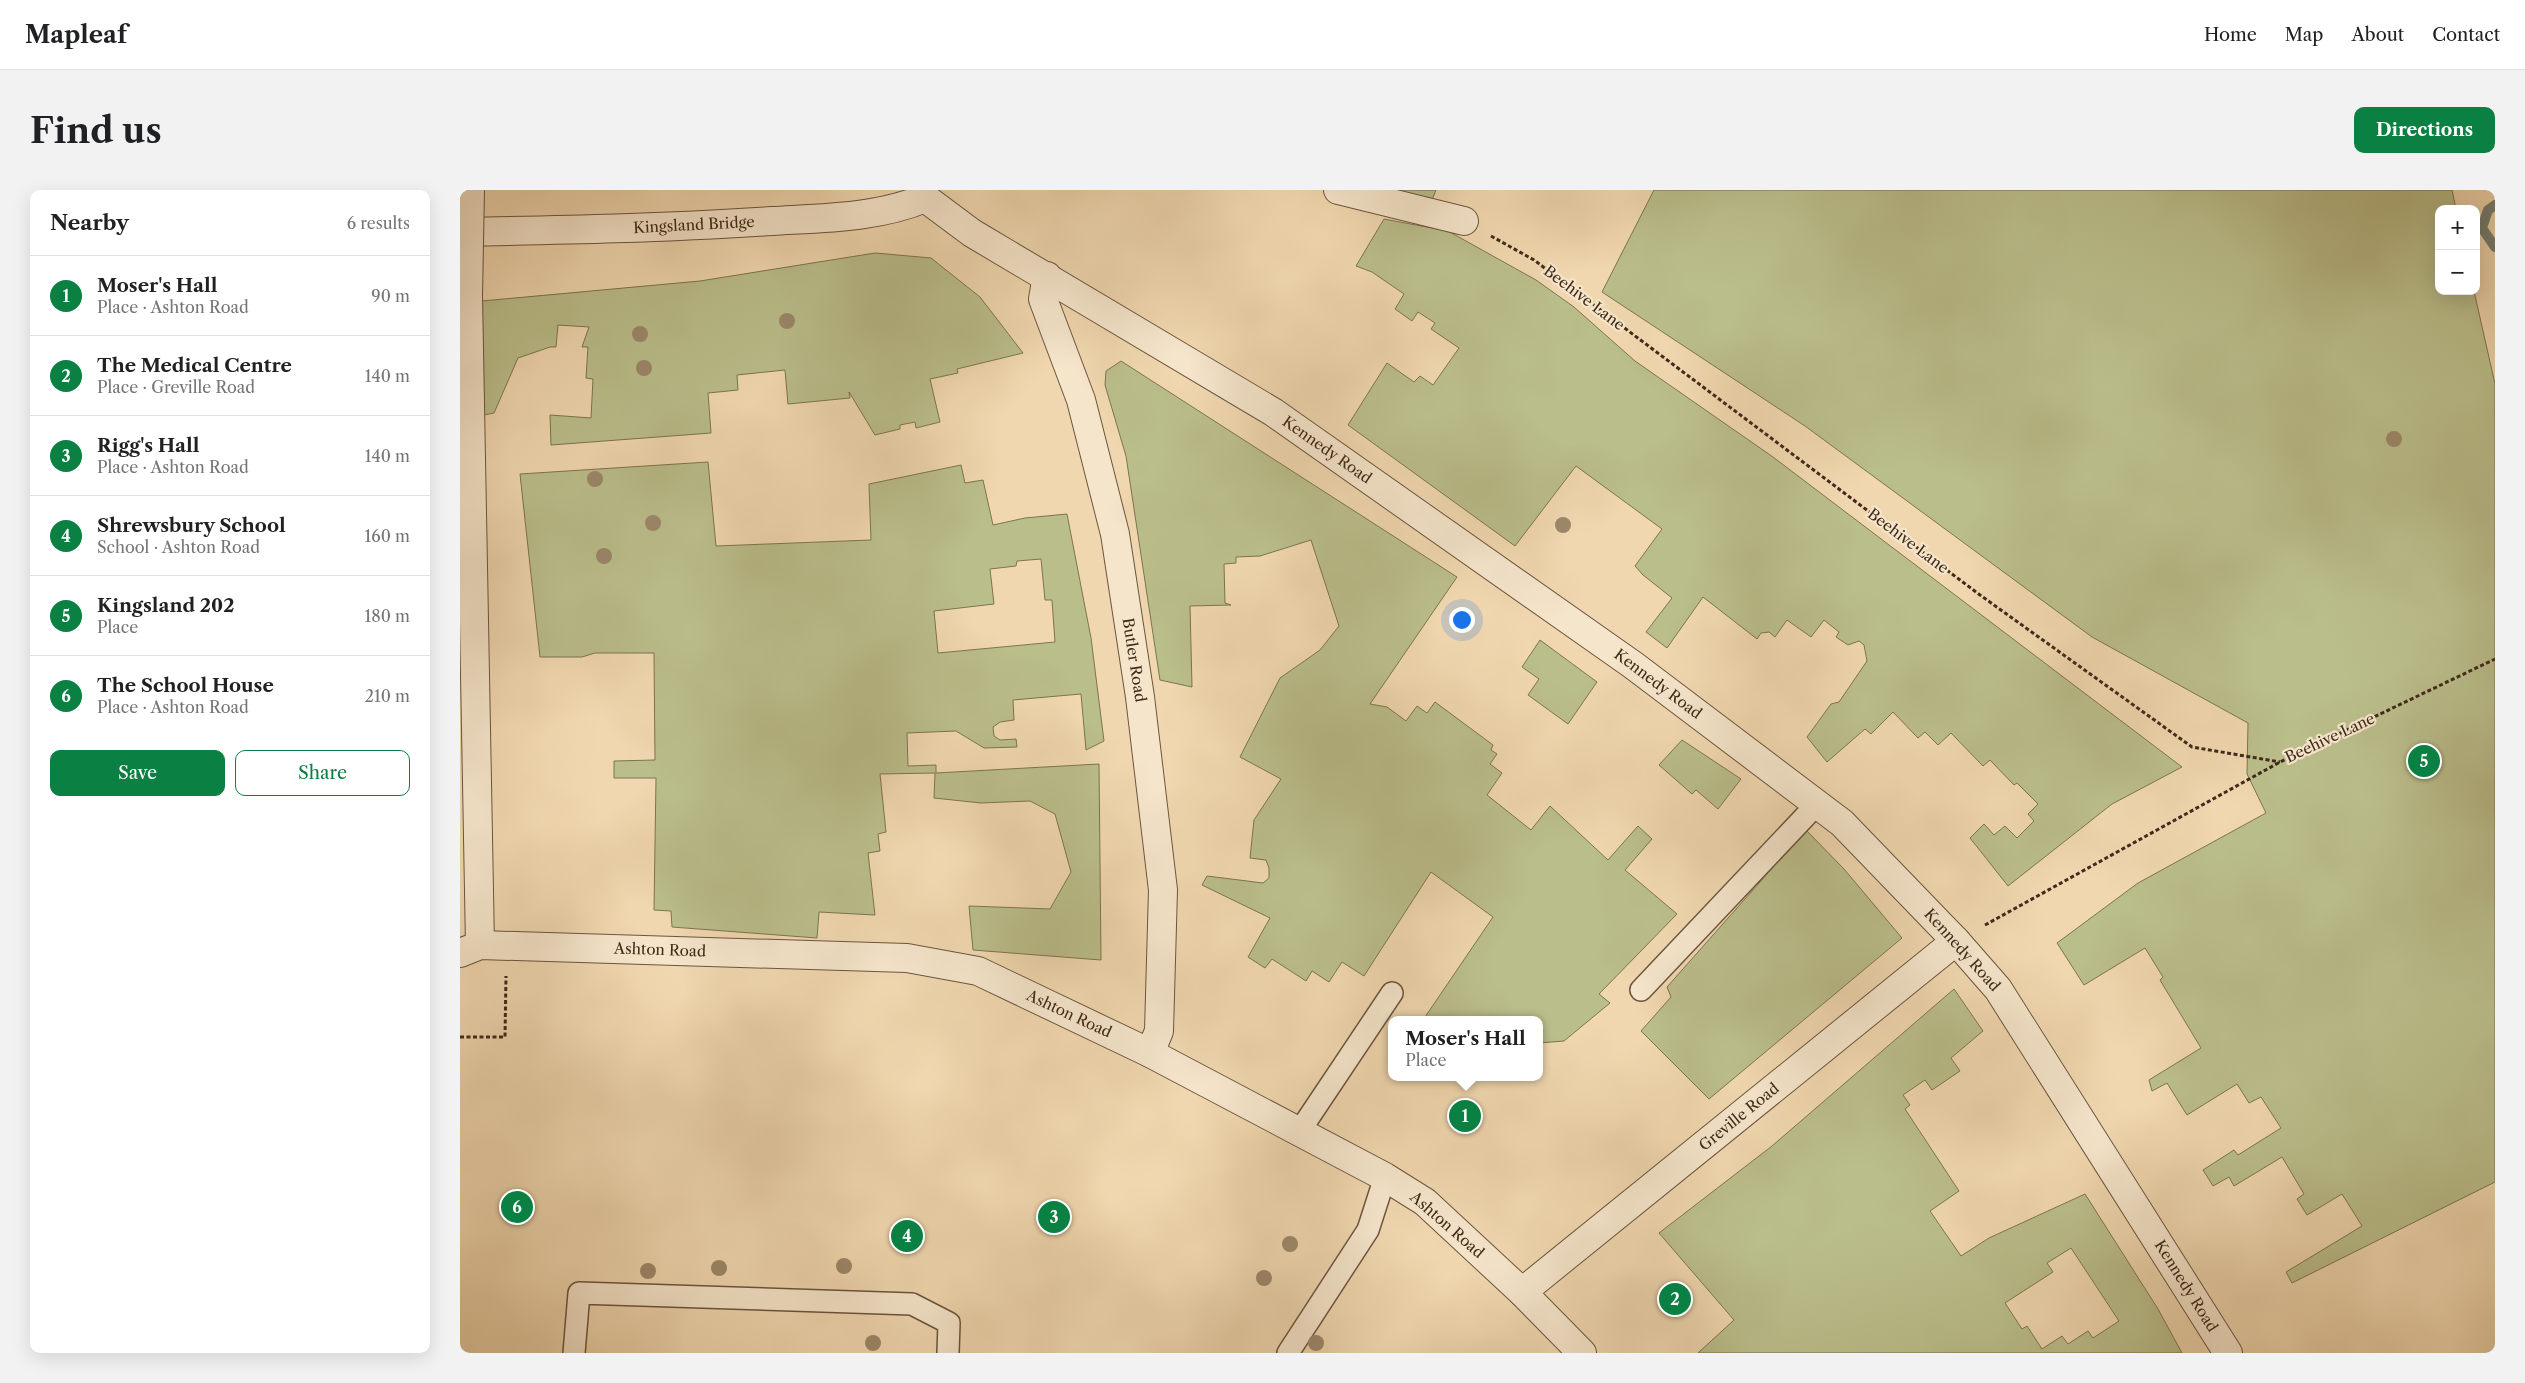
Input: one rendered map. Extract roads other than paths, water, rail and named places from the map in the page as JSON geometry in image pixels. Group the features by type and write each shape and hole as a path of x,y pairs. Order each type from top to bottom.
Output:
{"street":[{"path":"470,190 468,296 470,949"},
{"path":"1338,190 1464,221"},
{"name":"Kingsland Bridge","path":"460,232 691,226 838,217 905,206 923,194"},
{"name":"Kennedy Road","path":"923,194 972,233 1273,412 1634,665 1842,823 1956,941 1998,989 2228,1353"},
{"name":"Butler Road","path":"1046,276 1043,299 1081,400 1115,534 1140,697 1163,890 1159,1031 1150,1053"},
{"name":"Greville Road","path":"1522,1292 1956,941"},
{"name":"Ashton Road","path":"470,949 507,946 907,958 978,971 1150,1053 1385,1177 1425,1202 1522,1292 1582,1353"}],"lane":[{"path":"1641,990 1817,804"},
{"path":"1299,1132 1392,993"},
{"path":"1288,1353 1368,1230 1385,1177"},
{"path":"574,1353 579,1293 912,1304 949,1322 948,1353"}],"waterway":[{"path":"2495,205 2488,210 2482,228 2495,247"}],"place":[{"name":"Kingsland 202","path":"2424,761"},
{"name":"Moser's Hall","path":"1465,1116"},
{"name":"The School House","path":"517,1207"},
{"name":"Rigg's Hall","path":"1054,1217"},
{"name":"Shrewsbury School","path":"907,1236"},
{"name":"The Medical Centre","path":"1675,1299"}]}
